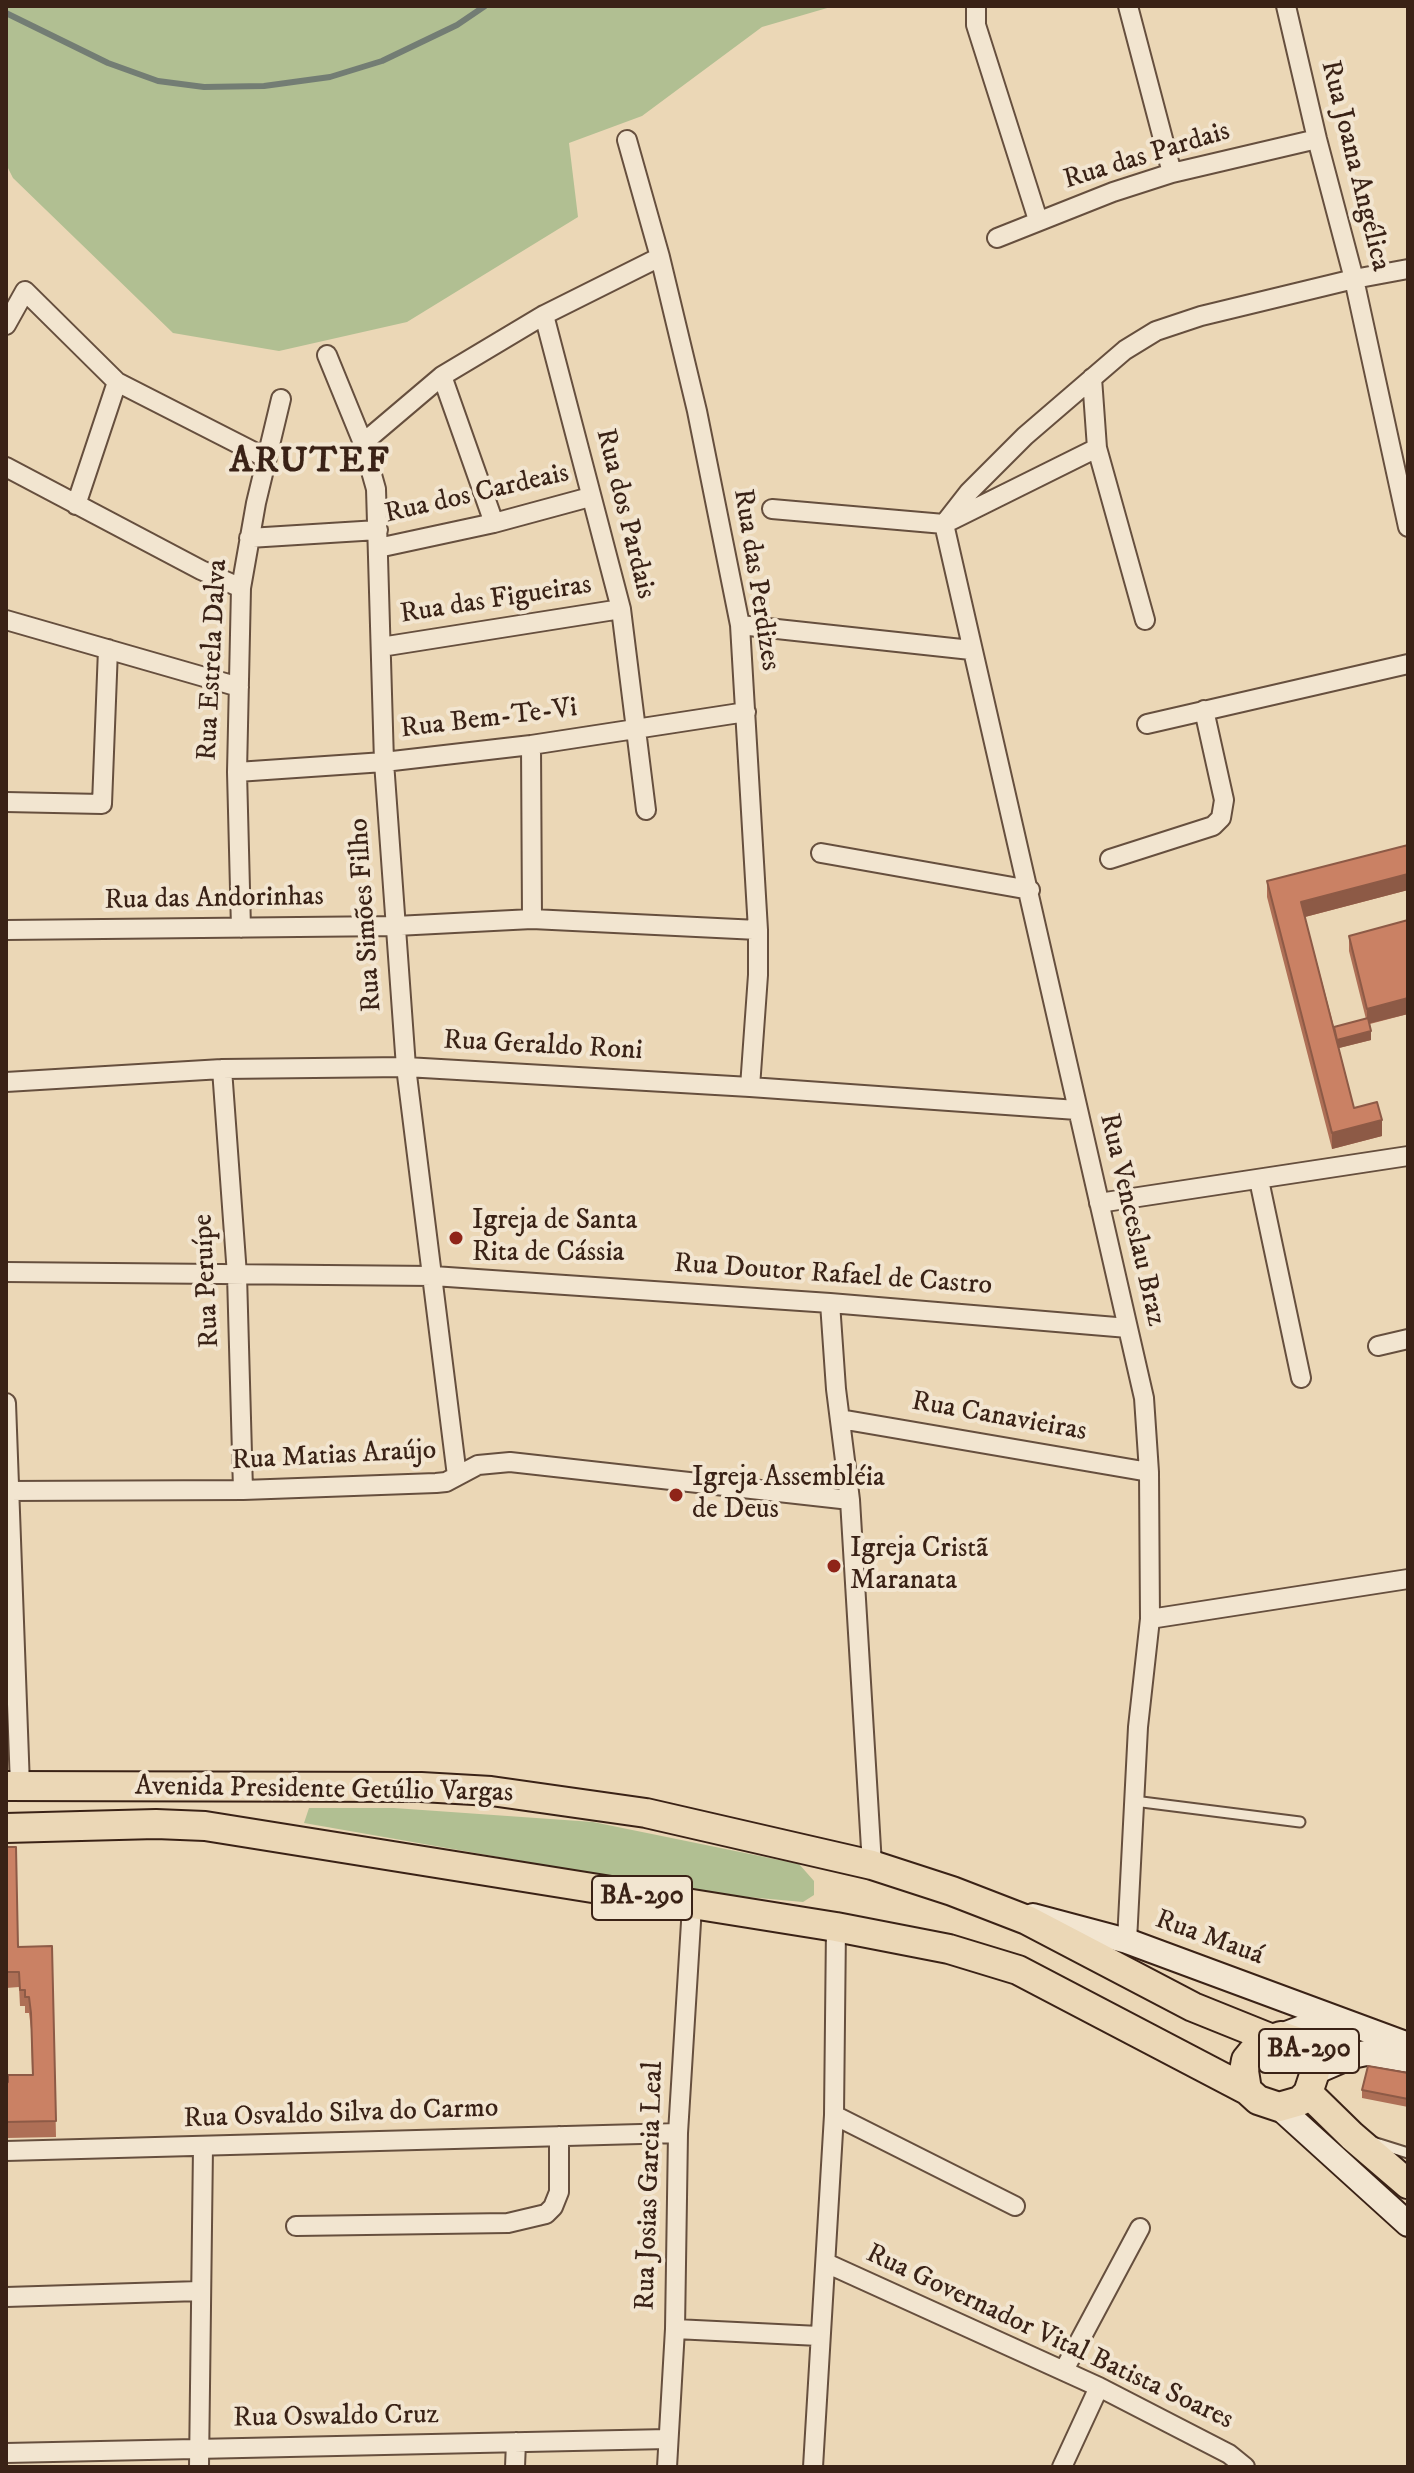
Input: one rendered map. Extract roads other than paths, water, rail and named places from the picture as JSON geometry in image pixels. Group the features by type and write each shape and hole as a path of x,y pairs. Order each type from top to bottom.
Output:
{"main road":[{"name":"Avenida Presidente Getúlio Vargas","path":"13,1786 323,1786 491,1791 646,1813 872,1865 989,1904 1027,1920 1193,2007 1275,2037"},
{"name":"Avenida Presidente Getúlio Vargas","path":"6,1828 156,1824 205,1826 836,1927 949,1949 1018,1970 1247,2090"},
{"name":"BA-290","path":"1312,2083 1300,2101 1279,2107 1268,2105 1247,2090 1246,2060 1260,2043 1275,2037 1292,2038 1309,2051 1312,2083 1333,2138 1408,2184"}],"street":[{"path":"976,6 976,25 1038,220"},
{"path":"1128,6 1172,173"},
{"name":"Rua Joana Angélica","path":"1286,6 1354,279 1408,527"},
{"name":"Rua das Pardais","path":"997,238 1038,220 1172,173 1317,139"},
{"name":"Rua das Perdizes","path":"627,140 660,257 697,411 740,625 758,930 750,1087"},
{"path":"363,443 442,376 544,315 660,257"},
{"path":"944,524 969,492 1014,447 1125,350 1156,331 1201,316 1408,269"},
{"path":"6,325 25,291 117,382 266,458"},
{"name":"Rua dos Pardais","path":"544,315 621,609 646,810"},
{"name":"Rua Simões Filho","path":"327,355 363,443 376,489 384,762 406,1067 457,1476"},
{"path":"442,376 494,523"},
{"path":"1092,378 1097,448 1145,620"},
{"path":"76,505 117,382"},
{"name":"Rua Estrela Dalva","path":"241,928 237,772 241,588 249,538 281,399"},
{"path":"772,509 944,524 1097,448"},
{"path":"6,467 241,588"},
{"name":"Rua dos Cardeais","path":"249,538 378,539 494,523 590,497"},
{"name":"Rua Venceslau Braz","path":"944,524 1144,1398 1149,1472 1150,1619 1138,1727 1127,1941"},
{"name":"Rua das Figueiras","path":"381,647 621,609"},
{"path":"6,620 239,687"},
{"path":"740,625 971,650"},
{"path":"6,802 102,804 108,649"},
{"path":"1147,724 1408,664"},
{"path":"1110,859 1213,826 1221,818 1224,800 1204,710"},
{"name":"Rua Bem-Te-Vi","path":"237,772 384,762 531,745 746,712"},
{"path":"531,745 532,919"},
{"path":"821,853 1030,890"},
{"name":"Rua das Andorinhas","path":"6,930 396,926 532,919 758,930"},
{"name":"Rua Geraldo Roni","path":"6,1082 222,1069 406,1067 1077,1110"},
{"name":"Rua Peruípe","path":"222,1069 237,1275 243,1490"},
{"path":"1099,1203 1408,1156"},
{"path":"1259,1180 1301,1378"},
{"name":"Rua Doutor Rafael de Castro","path":"6,1272 433,1276 830,1303 1128,1328"},
{"path":"830,1303 850,1500 872,1865"},
{"path":"1378,1346 1408,1339"},
{"path":"6,1403 13,1786"},
{"name":"Rua Canavieiras","path":"840,1419 1149,1472"},
{"name":"Rua Matias Araújo","path":"7,1491 243,1490 436,1483 478,1465 510,1462 850,1500"},
{"path":"1150,1619 1408,1579"},
{"name":"Rua Mauá","path":"989,1904 1127,1941 1407,2049"},
{"name":"Rua Josias Garcia Leal","path":"667,2467 675,2329 678,2133 692,1906"},
{"path":"813,2467 834,2115 836,1927"},
{"path":"1275,2037 1302,2028 1318,2027 1407,2049"},
{"path":"1312,2083 1352,2056 1407,2049"},
{"path":"1279,2107 1333,2138 1408,2224"},
{"path":"834,2115 1015,2206"},
{"name":"Rua Osvaldo Silva do Carmo","path":"6,2151 678,2133"},
{"path":"296,2226 508,2223 546,2214 553,2207 559,2192 559,2136"},
{"path":"199,2458 203,2147"},
{"path":"1064,2370 1140,2228"},
{"name":"Rua Governador Vital Batista Soares","path":"826,2263 1099,2387 1229,2454 1245,2467"},
{"path":"6,2297 200,2291"},
{"path":"675,2329 819,2336"},
{"path":"1062,2467 1099,2387"},
{"name":"Rua Oswaldo Cruz","path":"6,2453 199,2458 516,2442 668,2439"},
{"path":"515,2467 516,2442"}],"lane":[{"path":"1134,1801 1300,1822"},
{"path":"1333,2138 1408,2153"}],"waterway":[{"path":"6,13 108,63 158,81 204,87 264,86 330,77 382,61 457,25 485,6"}],"place":[{"name":"Igreja de Santa Rita de Cássia","path":"456,1238"},
{"name":"Igreja Assembléia de Deus","path":"676,1495"},
{"name":"Igreja Cristã Maranata","path":"834,1566"}],"district":[{"name":"ARUTEF","path":"310,464"}]}
